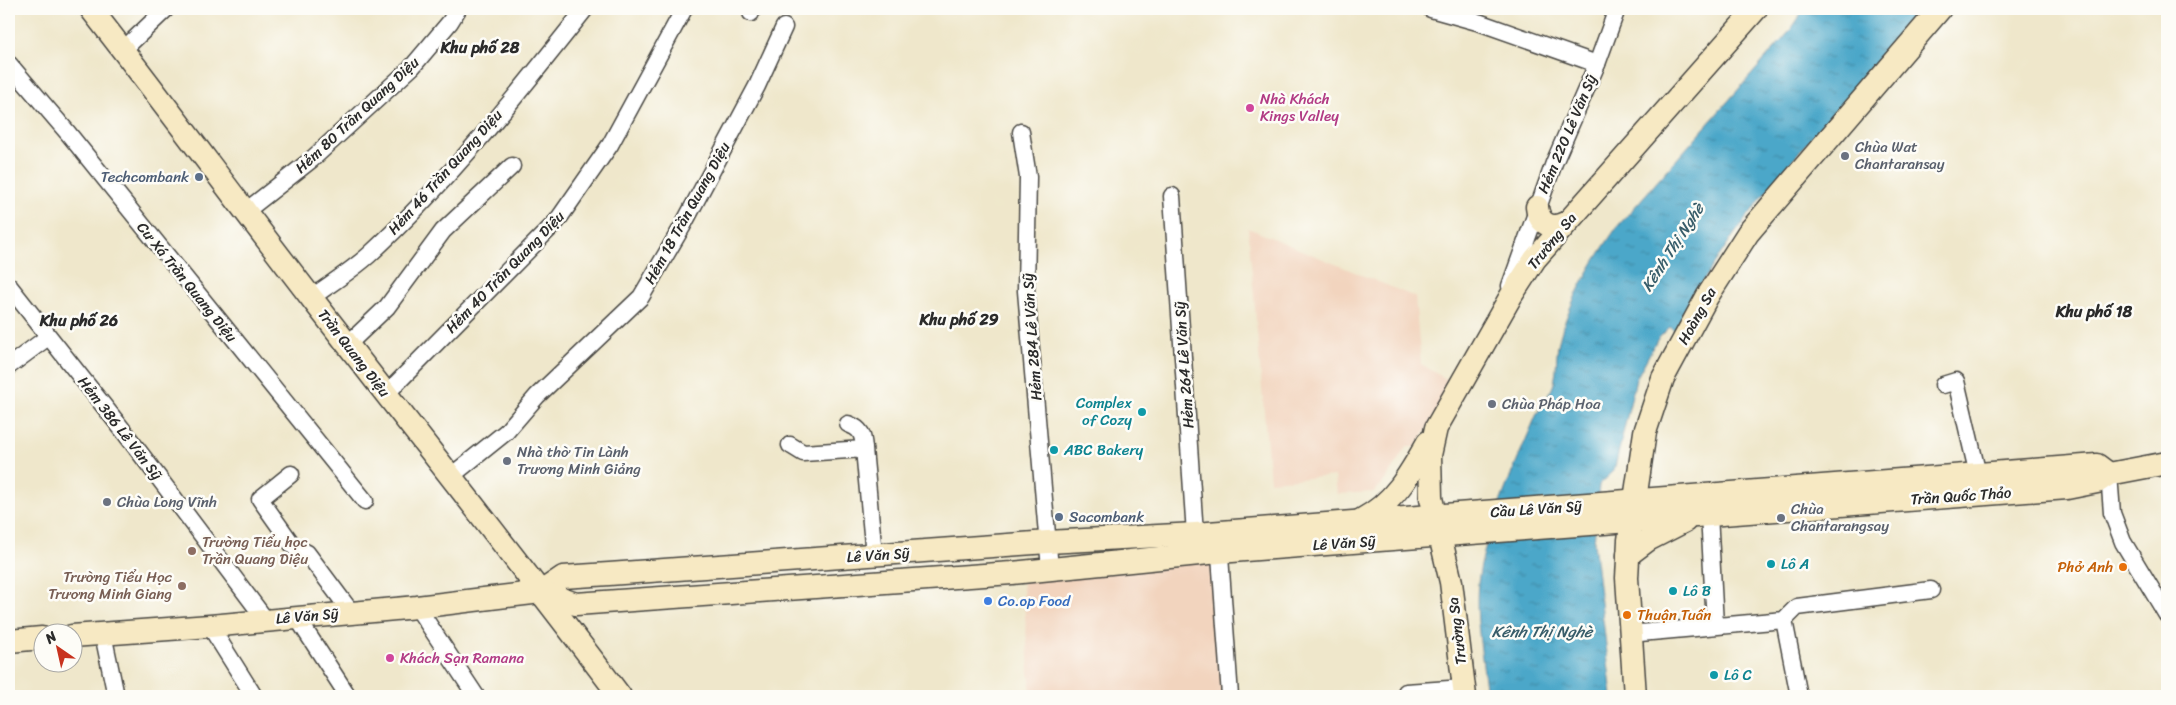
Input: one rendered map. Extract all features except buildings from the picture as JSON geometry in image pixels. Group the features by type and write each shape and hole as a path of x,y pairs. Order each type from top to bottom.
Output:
{"main road":[{"name":"Trần Quang Diệu","path":"91,9 311,298 542,592 620,696"},
{"name":"Trường Sa","path":"1464,692 1454,598 1431,498 1429,472 1432,442 1436,428 1501,313 1535,259 1565,222 1756,9"},
{"name":"Hoàng Sa","path":"1635,696 1629,634 1628,555 1645,432 1656,396 1715,283 1748,233 1768,207 1921,34 1940,9"},
{"path":"1537,207 1539,217 1545,224 1555,226 1565,222"},
{"path":"1358,522 1380,509 1395,494 1436,428"},
{"name":"Trần Quốc Thảo","path":"1633,511 1704,515 2067,488 2097,482 2109,474 2167,464"},
{"name":"Trần Quốc Thảo","path":"1602,514 1978,475 2097,465 2109,474"},
{"name":"Cầu Lê Văn Sỹ","path":"1468,524 1602,514"},
{"path":"1628,555 1659,534 1704,515"},
{"name":"Lê Văn Sỹ","path":"82,635 210,626 542,592 576,604 1050,569 1358,522 1438,526"},
{"name":"Lê Văn Sỹ","path":"542,592 563,577 1048,542 1195,534 1219,542 1468,524"},
{"path":"9,641 32,639"}],"street":[{"path":"123,50 166,9"},
{"name":"Hẻm 80 Trần Quang Diệu","path":"246,211 311,160 412,67 450,22 458,9"},
{"name":"Hẻm 46 Trần Quang Diệu","path":"311,298 368,255 430,192 485,133 585,9"},
{"name":"Hẻm 40 Trần Quang Diệu","path":"386,394 557,221 610,145 684,9"},
{"name":"Hẻm 220 Lê Văn Sỹ","path":"1431,9 1484,16 1597,64 1537,207 1501,313"},
{"path":"1597,64 1617,9"},
{"name":"Hẻm 18 Trần Quang Diệu","path":"450,477 506,432 537,396 641,297 682,227 757,86 784,27"},
{"name":"Cư Xá Trần Quang Diệu","path":"9,64 68,133 365,501"},
{"name":"Hẻm 284 Lê Văn Sỹ","path":"1021,132 1028,177 1026,291 1050,569"},
{"path":"348,345 387,307 443,232 512,166"},
{"name":"Hẻm 264 Lê Văn Sỹ","path":"1172,196 1195,534"},
{"name":"Hẻm 386 Lê Văn Sỹ","path":"9,286 122,429 265,620"},
{"path":"9,366 48,337"},
{"path":"1944,385 1956,381 1978,475"},
{"path":"848,424 858,428 863,435 874,555"},
{"path":"790,445 803,453 864,449"},
{"path":"291,474 260,499 294,547 307,553 351,612"},
{"path":"2109,474 2112,513 2123,542 2167,615"},
{"path":"1704,515 1715,625"},
{"path":"1219,542 1230,696"},
{"path":"1629,634 1784,620 1797,607 1932,590"},
{"path":"417,606 476,696"},
{"path":"296,616 348,696"},
{"path":"1784,620 1799,696"},
{"path":"210,626 254,696"},
{"path":"103,634 116,696"},
{"path":"1406,692 1464,692"}],"shaded area":[{"path":"1248,228 1415,297 1421,364 1453,383 1416,447 1406,447 1386,479 1374,492 1337,494 1335,476 1270,481"},
{"path":"1215,560 1225,696 1031,696 1022,575"}],"water":[{"name":"Kênh Thị Nghè","path":"1805,9 1926,9 1790,162 1728,244 1700,287 1675,331 1670,327 1657,340 1636,379 1614,471 1599,485 1594,543 1612,696 1487,696 1477,605 1477,590 1483,557 1495,516 1511,474 1536,416 1553,387 1558,345 1574,298 1617,227 1789,32"}],"place":[{"name":"Nhà Khách Kings Valley","path":"1250,108"},
{"name":"Chùa Wat Chantaransay","path":"1845,156"},
{"name":"Techcombank","path":"199,177"},
{"name":"Chùa Pháp Hoa","path":"1492,404"},
{"name":"Complex of Cozy","path":"1142,412"},
{"name":"ABC Bakery","path":"1054,450"},
{"name":"Nhà thờ Tin Lành Trương Minh Giảng","path":"507,461"},
{"name":"Chùa Long Vĩnh","path":"107,502"},
{"name":"Sacombank","path":"1059,517"},
{"name":"Chùa Chantarangsay","path":"1781,518"},
{"name":"Trường Tiểu học Trần Quang Diệu","path":"192,551"},
{"name":"Lô A","path":"1771,564"},
{"name":"Phở Anh","path":"2123,567"},
{"name":"Trường Tiểu Học Trương Minh Giang","path":"182,586"},
{"name":"Lô B","path":"1673,591"},
{"name":"Co.op Food","path":"988,601"},
{"name":"Thuận Tuấn","path":"1627,615"},
{"name":"Khách Sạn Ramana","path":"390,658"},
{"name":"Lô C","path":"1714,675"}],"district":[{"name":"Khu phố 28","path":"480,47"},
{"name":"Khu phố 18","path":"2094,311"},
{"name":"Khu phố 29","path":"959,319"},
{"name":"Khu phố 26","path":"79,320"}]}
